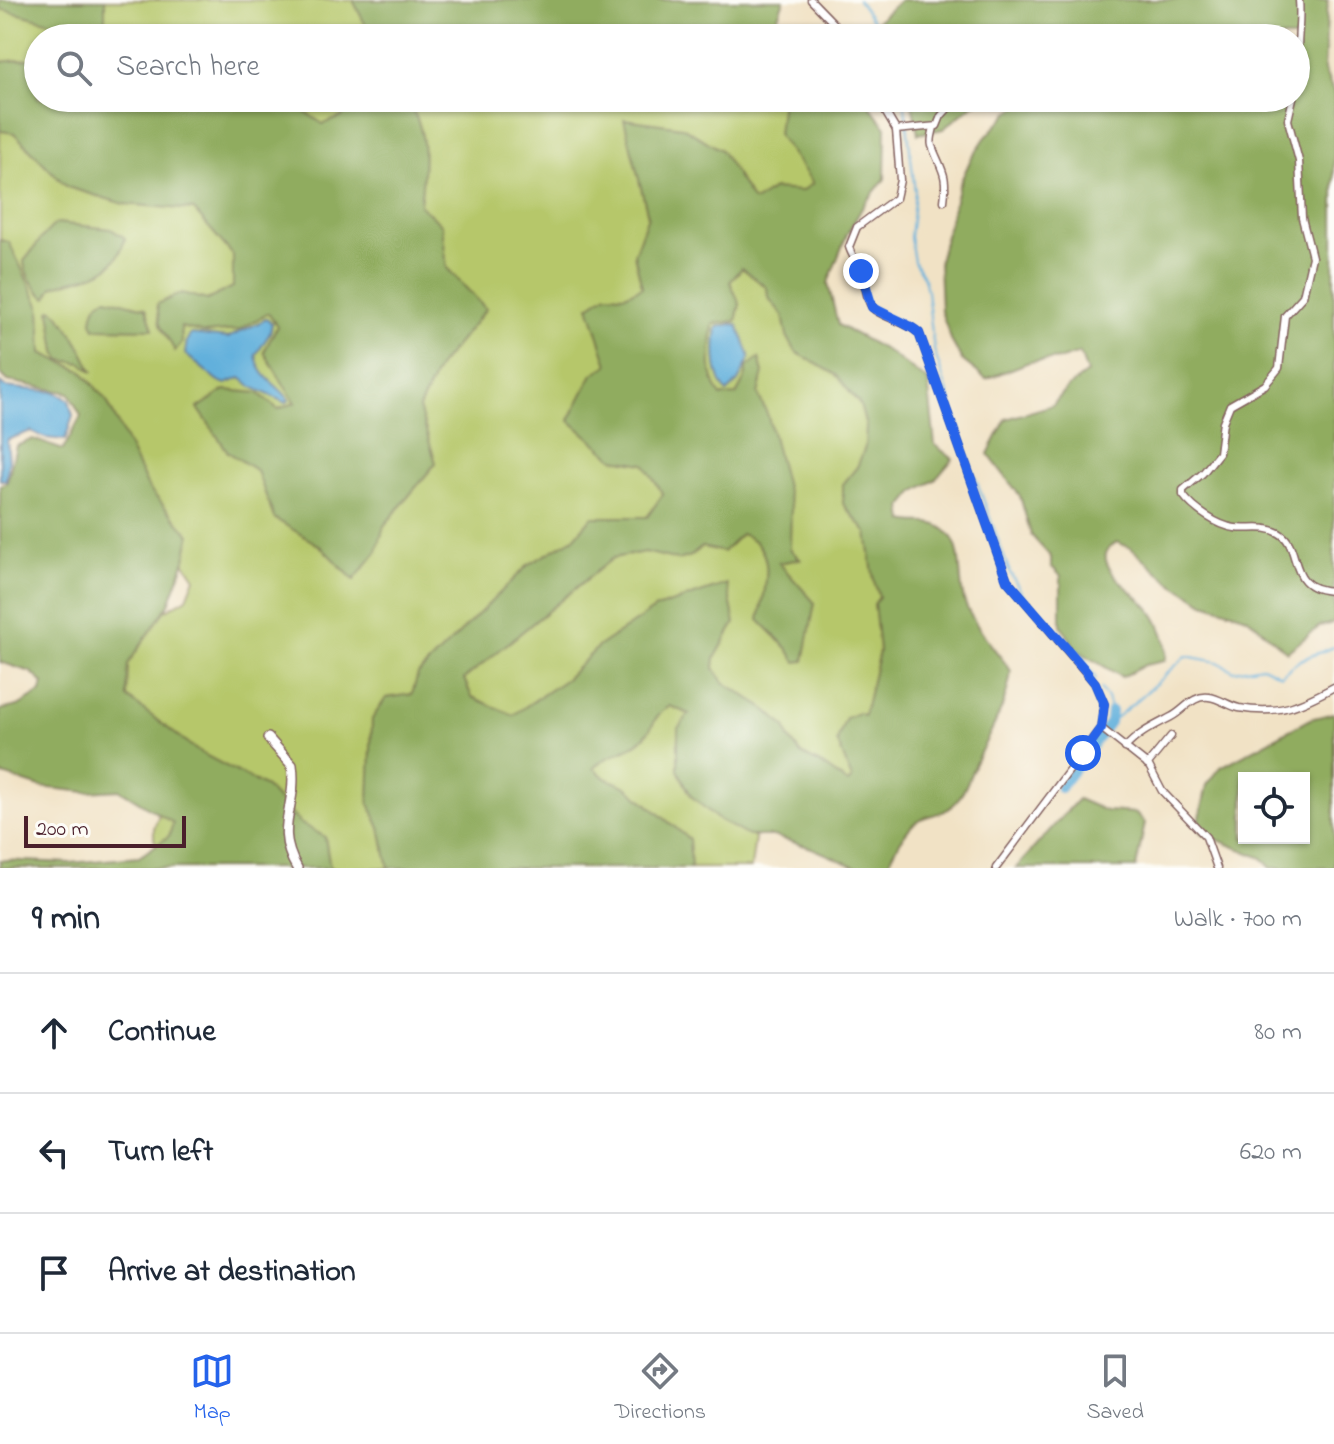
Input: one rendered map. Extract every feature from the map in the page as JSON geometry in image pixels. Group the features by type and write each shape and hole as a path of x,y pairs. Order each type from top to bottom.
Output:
{"street":[{"path":"811,0 834,24"},
{"path":"1299,0 1300,24"},
{"path":"889,112 904,129 899,193 890,205 857,227 849,247 850,253 863,275 872,307 903,324 911,325 919,333 1007,580 1095,683 1104,704 1101,728 996,868"},
{"path":"944,112 934,127 932,144 946,182 944,201"},
{"path":"1290,112 1288,120 1299,161 1301,206 1312,257 1303,296 1285,316 1279,368 1265,385 1230,405 1223,422 1219,453 1203,473 1183,490 1183,495 1190,504 1229,527 1270,528 1283,535 1306,583 1315,590 1334,591"},
{"path":"904,129 934,127"},
{"path":"1125,748 1133,739 1171,718 1194,699 1211,697 1238,708 1276,711 1295,708 1334,687"},
{"path":"1101,728 1147,765 1162,791 1206,837 1217,868"},
{"path":"1147,765 1171,736"},
{"path":"268,738 292,765 291,804 285,833 287,851 297,868"}],"green space":[{"path":"0,0 747,0 756,24 24,24 24,112 809,112 813,119 822,263 836,344 888,448 878,806 761,793 751,868 162,868 154,828 174,774 108,690 125,634 187,598 195,578 153,516 84,386 0,331"},
{"path":"0,0 105,0 105,24 58,24 0,9"},
{"path":"353,0 784,0 775,24 365,24"},
{"path":"900,0 1328,0 1324,70 1334,93 1334,623 1320,626 1287,652 1247,617 1205,603 1170,582 1131,548 1117,542 1108,549 1106,558 1109,567 1157,620 1165,641 1165,661 1145,665 1122,677 1077,650 1061,625 1061,576 1051,566 1051,557 1031,535 1020,496 988,454 1006,419 1053,405 1068,387 1087,373 1080,353 1061,359 1029,362 986,379 962,360 941,311 939,261 959,185 985,138 1008,113 1310,112 1310,24 874,24"},
{"path":"24,59 24,112 305,112 323,124 342,117 344,112 414,112 424,148 420,205 442,225 447,268 486,309 439,366 419,408 436,463 384,526 377,551 354,580 320,546 274,518 257,471 228,452 198,408 225,390 258,393 278,409 295,403 264,352 277,326 268,313 239,330 205,333 181,327 182,342 175,351 160,325 157,304 182,293 207,300 233,287 233,255 194,210 124,204 67,187 14,133 0,131 0,62"},
{"path":"780,112 875,112 886,127 885,179 865,203 847,234 828,283 838,325 887,351 928,381 935,445 953,459 935,480 915,491 902,507 904,521 932,524 949,534 958,551 962,593 968,611 1011,671 1002,707 963,792 947,810 921,819 912,826 886,868 858,868 812,848 773,836 748,836 716,818 691,796 678,770 678,728 689,714 670,706 658,716 640,741 594,768 605,778 627,787 689,839 691,868 389,868 380,828 369,803 372,719 386,698 412,694 418,674 528,565 574,538 592,517 647,517 663,494 644,464 614,459 569,420 593,374 608,365 589,306 607,294 625,295 642,287 634,254 648,216 624,119 682,127 721,150 752,200 756,201 773,189 802,191 813,183 778,135","holes":["742,268 767,288 768,297 783,316 787,336 796,352 836,375 860,405 866,426 865,447 857,467 843,484 843,504 867,533 879,597 874,604 879,651 864,715 858,713 846,718 837,741 852,779 848,783 801,754 785,727 768,711 724,682 714,668 715,658 735,623 727,584 656,608 599,646 566,679 513,715 472,697 464,679 613,558 645,552 678,560 691,556 702,547 723,552 741,534 753,540 765,560 766,584 759,620 787,648 796,662 804,661 815,603 779,563 800,559 790,549 791,507 768,416 758,394 763,373 759,358 747,367 736,395 721,396 711,371 713,324 736,321 740,304 730,282"]},
{"path":"914,112 964,112 943,129 918,134"},
{"path":"57,223 111,229 125,238 114,261 107,268 53,287 47,298 32,282 24,261"},
{"path":"0,240 9,242 40,307 42,353 82,371 107,401 149,489 190,535 185,560 169,604 128,664 127,697 199,752 266,787 300,823 325,837 330,868 0,868 0,860 70,863 139,857 169,836 173,823 120,790 86,792 40,787 0,774 0,710 18,706 41,692 43,683 31,672 0,662 0,485 7,482 16,446 33,439 63,450 81,416 69,393 8,381 0,373"},
{"path":"107,298 146,308 153,329 95,328 92,322 94,310"},
{"path":"52,309 69,328 93,372 81,363 61,360 56,352"},
{"path":"1334,713 1334,868 1271,868 1262,858 1201,833 1199,822 1207,785 1221,767 1310,719"},
{"path":"1078,799 1106,811 1136,813 1145,823 1136,868 1016,868"}],"water":[{"path":"266,319 272,323 270,333 256,355 258,364 265,376 289,400 286,403 252,387 241,378 226,384 218,381 185,354 191,334 228,338"},
{"path":"738,325 750,357 738,382 727,392 717,370 715,344 717,327"},
{"path":"0,383 5,387 55,392 69,400 73,416 65,440 45,438 31,431 7,440 9,460 6,480 0,480"}],"waterway":[{"path":"858,0 875,24"},
{"path":"906,112 915,192 910,237 914,262 924,278 934,350 973,471 1010,573 1022,593 1081,655 1096,679"},
{"path":"1110,722 1186,656 1218,662 1234,671 1262,666 1281,675 1300,660 1334,647"},
{"path":"1101,689 1111,711"},
{"path":"1060,788 1110,722 1111,711"}],"route":[{"path":"861,271 872,307 903,324 911,325 919,333 1007,580 1095,683 1105,712 1101,728 1083,753"}]}
